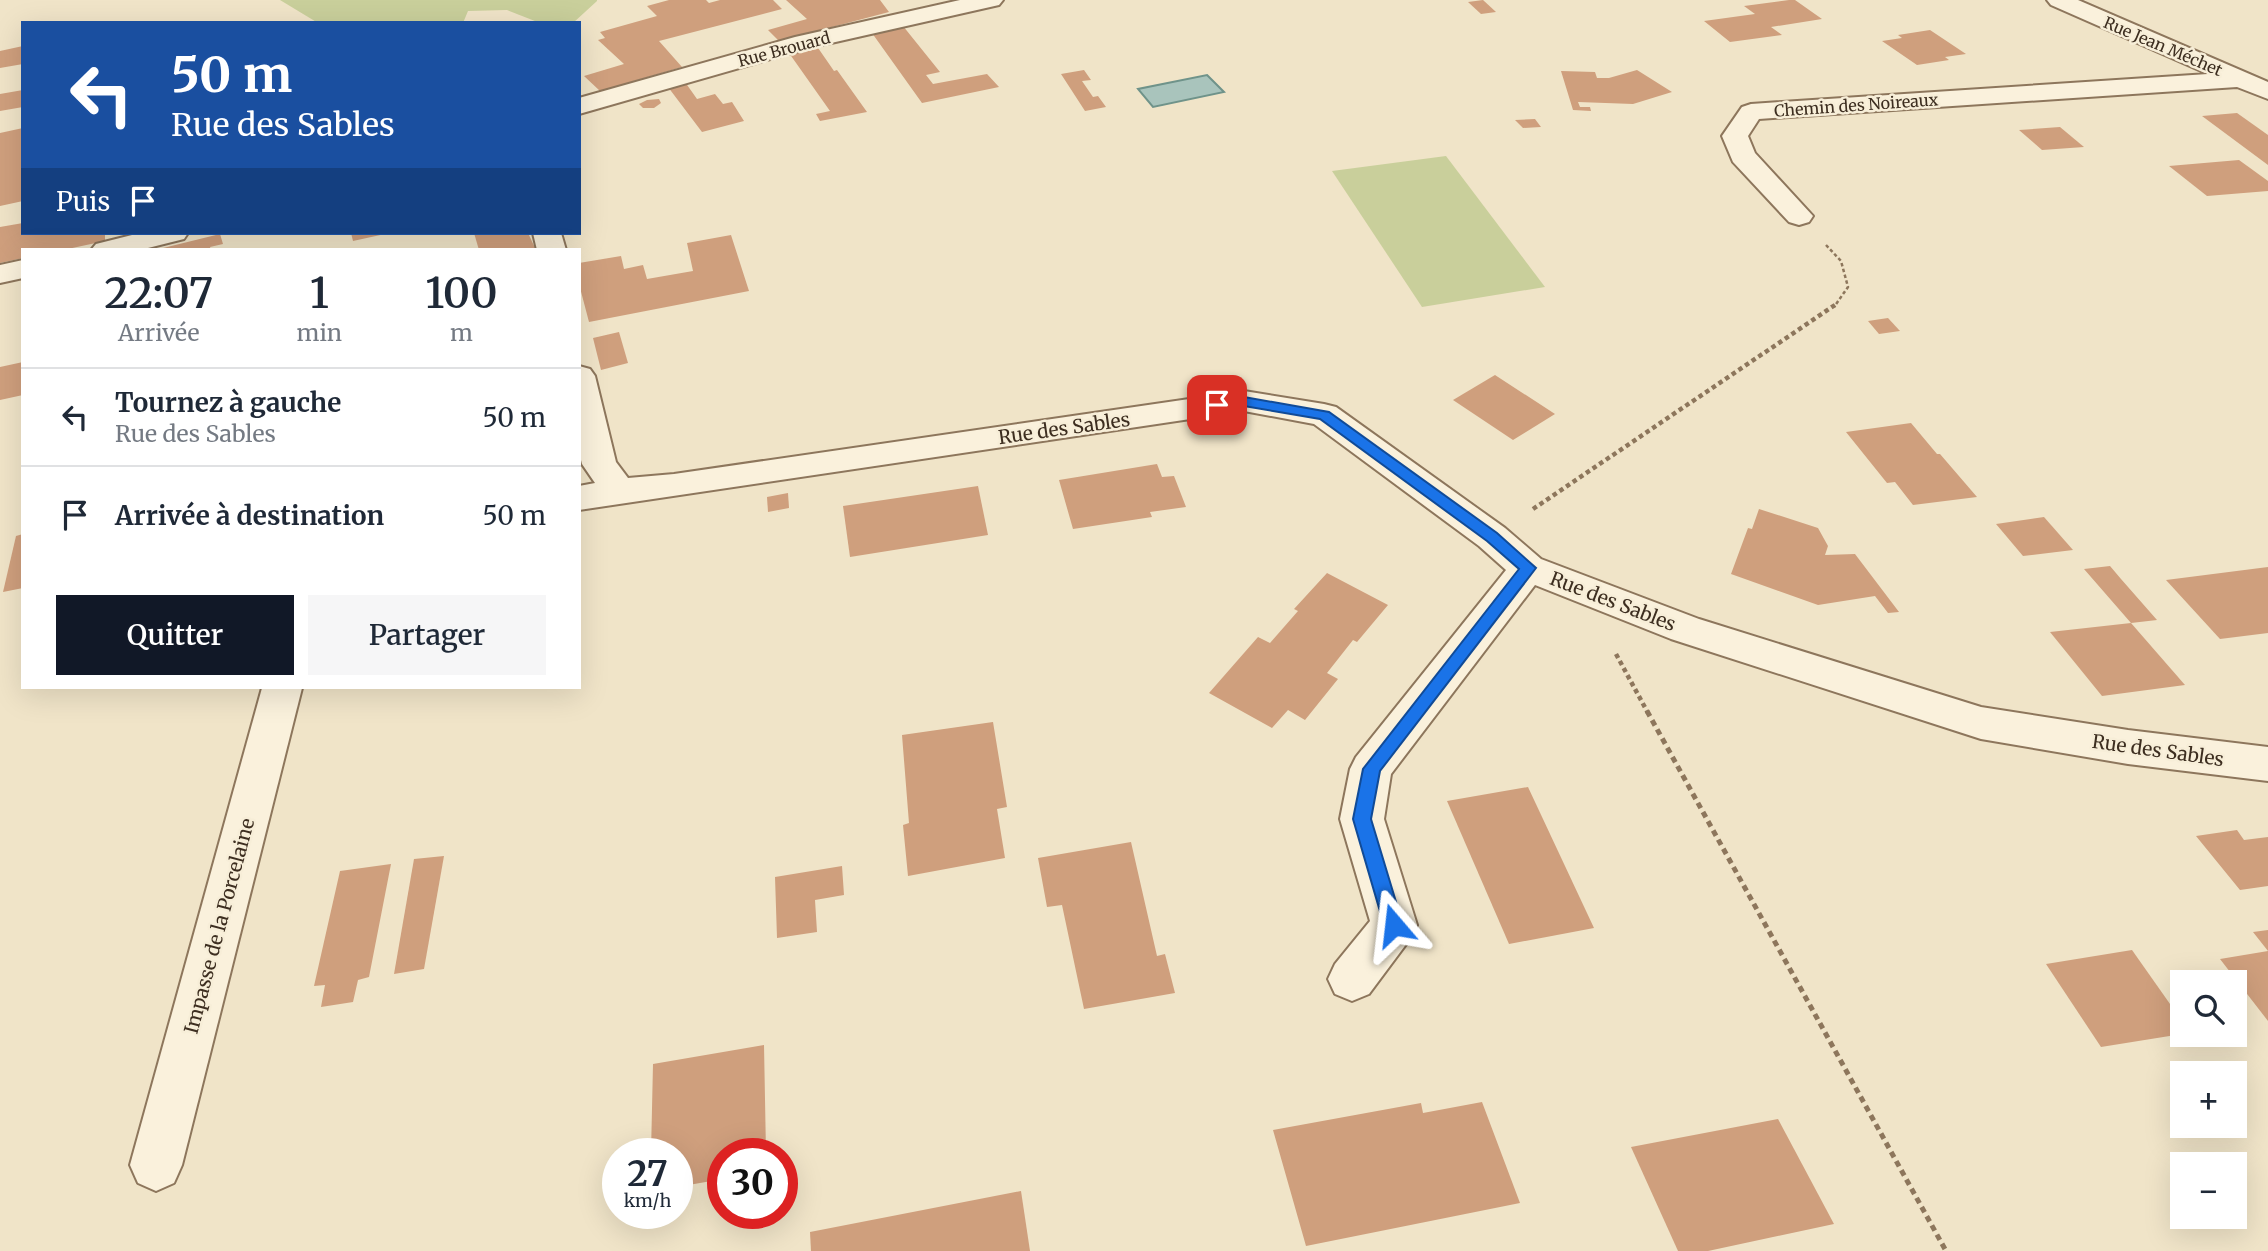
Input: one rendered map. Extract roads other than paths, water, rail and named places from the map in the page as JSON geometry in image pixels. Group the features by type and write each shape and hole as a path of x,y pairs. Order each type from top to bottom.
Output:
{"street":[{"name":"Rue Brouard","path":"581,105 804,42 991,0"},
{"name":"Rue Jean Méchet","path":"2059,0 2268,91"},
{"name":"Chemin des Noireaux","path":"1799,216 1743,156 1735,136 1751,113 2241,79"},
{"path":"116,248 166,235"},
{"path":"0,274 21,269"},
{"path":"581,385 599,464 619,491 581,498"},
{"name":"Rue des Sables","path":"619,491 674,486 1244,401 1324,415 1492,537 1528,568 1685,629 1981,723 2128,747 2268,764"},
{"path":"1352,979 1394,925 1362,819 1371,769 1528,568"},
{"name":"Impasse de la Porcelaine","path":"156,1165 282,689"}],"water":[{"path":"1207,75 1224,92 1153,107 1138,89"}]}
